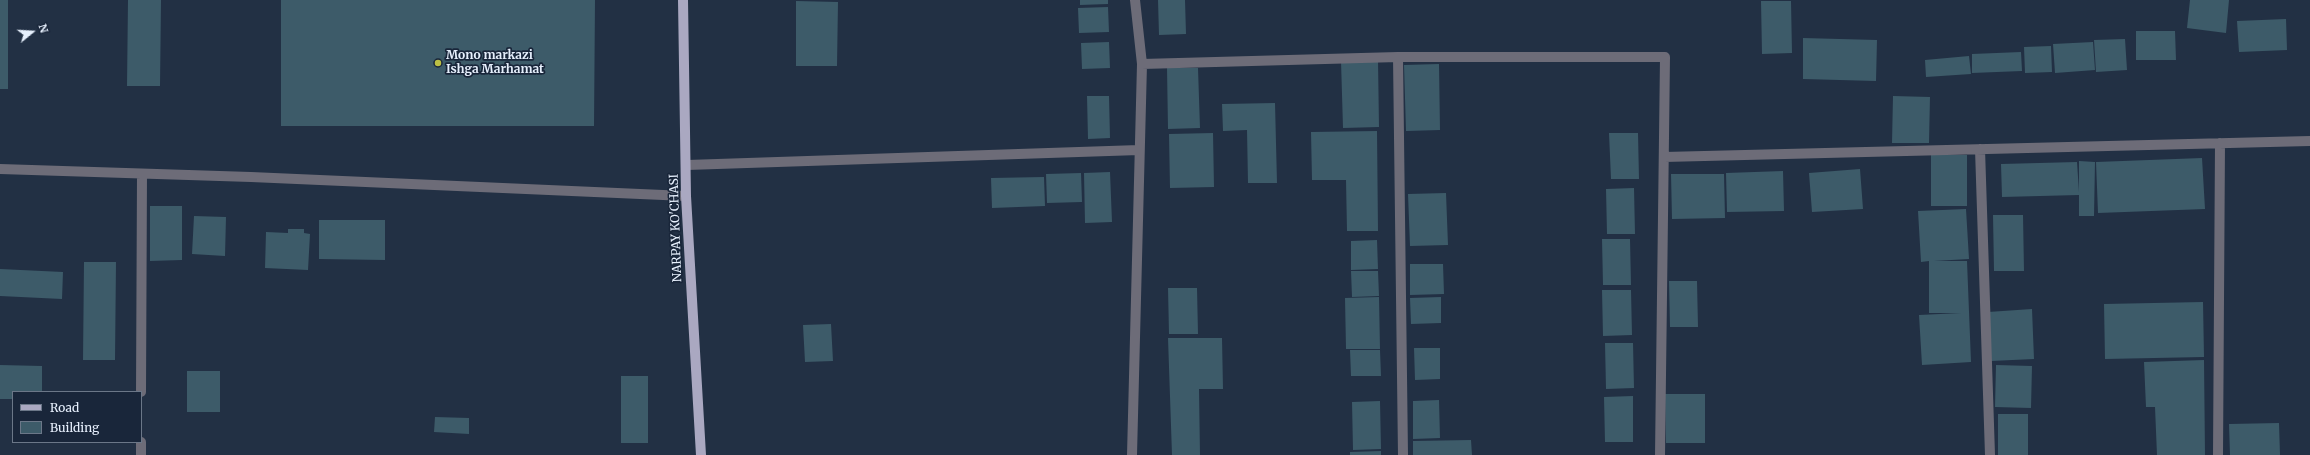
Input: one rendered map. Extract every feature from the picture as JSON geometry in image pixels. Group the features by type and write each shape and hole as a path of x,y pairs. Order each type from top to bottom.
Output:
{"main road":[{"name":"NARPAY KO'CHASI","path":"683,0 687,166 686,196 701,455"}],"street":[{"path":"1132,455 1142,64 1135,0"},
{"path":"1142,64 1398,57 1665,57 1660,455"},
{"path":"1398,57 1403,455"},
{"path":"1664,157 2310,141"},
{"path":"2218,455 2220,143"},
{"path":"1980,149 1990,455"},
{"path":"687,166 1139,150"},
{"path":"0,169 686,196"},
{"path":"141,391 142,174"},
{"path":"141,443 141,455"}],"building":[{"path":"0,0 8,0 8,89 0,89"},
{"path":"128,0 161,0 160,86 127,86"},
{"name":"Mono markazi Ishga Marhamat","path":"281,0 595,0 594,126 281,126"},
{"path":"1080,0 1108,0 1108,4 1080,5"},
{"path":"1158,0 1185,0 1186,34 1159,35"},
{"path":"2190,0 2229,0 2226,33 2187,28"},
{"path":"796,1 838,2 837,66 796,66"},
{"path":"1761,1 1791,1 1792,53 1762,54"},
{"path":"1108,7 1109,32 1079,33 1078,8"},
{"path":"2286,19 2287,50 2239,52 2237,21"},
{"path":"2136,31 2175,31 2176,60 2136,60"},
{"path":"1803,38 1877,40 1876,81 1803,79"},
{"path":"2125,39 2127,70 2096,72 2094,40"},
{"path":"1109,42 1110,68 1082,69 1081,43"},
{"path":"2093,42 2095,70 2055,73 2053,44"},
{"path":"2051,46 2052,72 2025,73 2024,47"},
{"path":"2021,52 2022,71 1972,73 1972,54"},
{"path":"1969,56 1971,74 1926,77 1925,60"},
{"path":"1378,60 1379,127 1343,128 1341,61"},
{"path":"1439,64 1440,130 1406,131 1404,65"},
{"path":"1167,68 1198,68 1200,128 1168,129"},
{"path":"1087,96 1109,96 1110,138 1088,139"},
{"path":"1893,96 1930,97 1929,143 1892,143"},
{"path":"1275,103 1277,183 1248,183 1247,130 1223,131 1222,104"},
{"path":"1377,131 1378,231 1347,231 1346,180 1312,180 1311,132"},
{"path":"1213,133 1214,187 1170,188 1169,134"},
{"path":"1609,133 1638,133 1639,179 1611,179"},
{"path":"1931,155 1967,155 1967,206 1931,206"},
{"path":"2202,158 2205,209 2098,213 2096,162"},
{"path":"2079,161 2095,162 2094,216 2079,216 2079,195 2002,197 2001,164 2077,162 2079,192"},
{"path":"1860,169 1863,209 1812,212 1809,173"},
{"path":"1783,171 1784,211 1727,212 1726,173"},
{"path":"1110,172 1112,222 1085,223 1084,173"},
{"path":"1081,173 1082,202 1047,203 1046,174"},
{"path":"1671,174 1724,174 1725,218 1672,219"},
{"path":"1044,177 1045,206 992,208 991,178"},
{"path":"1634,188 1635,234 1607,234 1606,189"},
{"path":"1446,193 1448,245 1410,246 1408,194"},
{"path":"150,206 182,206 182,260 150,261"},
{"path":"1966,209 1969,259 1934,261 1967,261 1971,362 1922,365 1919,315 1961,313 1929,313 1929,261 1921,262 1918,211"},
{"path":"1993,215 2023,215 2024,271 1994,271"},
{"path":"194,216 226,217 225,256 192,254"},
{"path":"319,220 385,220 385,260 319,259"},
{"path":"288,229 304,229 304,233 310,234 308,270 265,268 266,232 288,233"},
{"path":"1602,239 1630,239 1631,285 1603,285"},
{"path":"1377,240 1378,269 1351,270 1351,241"},
{"path":"84,262 116,262 115,360 83,360"},
{"path":"1410,264 1443,264 1444,294 1410,295"},
{"path":"0,269 63,272 62,299 0,296"},
{"path":"1351,271 1378,271 1379,296 1352,297"},
{"path":"1669,281 1697,281 1698,327 1670,327"},
{"path":"1168,288 1197,288 1198,334 1169,334"},
{"path":"1602,290 1631,290 1632,335 1603,336"},
{"path":"1379,297 1380,349 1346,349 1345,298"},
{"path":"1441,297 1441,323 1411,324 1410,298"},
{"path":"2203,302 2204,357 2105,359 2104,304"},
{"path":"2032,309 2034,359 1991,361 1988,312"},
{"path":"831,324 833,361 805,362 803,325"},
{"path":"1168,338 1222,338 1223,389 1199,389 1200,455 1172,455"},
{"path":"1605,343 1633,343 1634,388 1606,389"},
{"path":"1414,348 1440,348 1440,379 1415,380"},
{"path":"1350,350 1380,350 1381,376 1351,376"},
{"path":"2204,360 2205,455 2157,455 2155,407 2146,407 2144,362"},
{"path":"0,365 42,366 42,391 12,391 12,399 0,399"},
{"path":"1996,365 2032,366 2031,408 1995,407"},
{"path":"187,371 220,371 220,412 187,412"},
{"path":"621,376 648,376 648,443 621,443"},
{"path":"1665,394 1705,394 1705,443 1666,443"},
{"path":"1633,396 1633,442 1605,442 1604,397"},
{"path":"1439,400 1440,438 1413,439 1413,401"},
{"path":"1380,401 1381,449 1353,450 1352,402"},
{"path":"1998,414 2028,414 2028,455 1998,455"},
{"path":"435,417 469,418 469,434 434,432"},
{"path":"2279,423 2280,455 2230,455 2229,424"},
{"path":"1471,440 1472,455 1413,455 1413,441"},
{"path":"1381,451 1381,455 1350,455 1350,452"}],"place":[{"name":"Mono markazi Ishga Marhamat","path":"438,63"}]}
